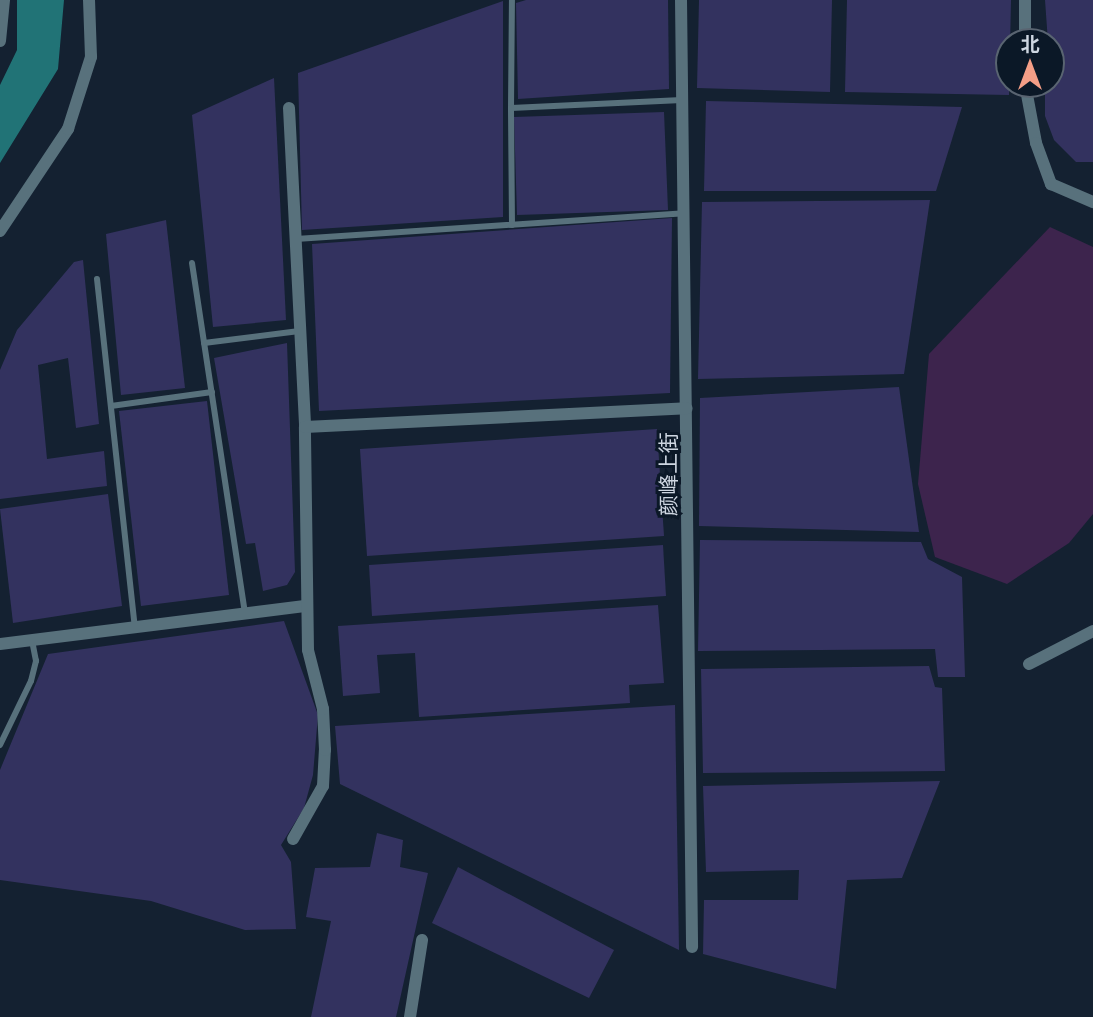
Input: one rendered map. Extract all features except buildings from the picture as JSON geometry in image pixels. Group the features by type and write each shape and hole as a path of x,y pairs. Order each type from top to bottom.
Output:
{"street":[{"path":"0,41 4,0"},
{"path":"0,231 68,129 91,57 89,0"},
{"name":"颜峰上街","path":"681,0 692,947"},
{"path":"1025,0 1025,28"},
{"path":"1028,98 1036,144 1051,184 1093,202"},
{"path":"289,107 305,427 305,606 308,650 323,709 323,786 293,839"},
{"path":"305,427 687,408"},
{"path":"0,644 305,606"},
{"path":"1029,664 1093,631"},
{"path":"410,1017 422,940"}],"lane":[{"path":"512,225 513,0"},
{"path":"511,108 682,100"},
{"path":"296,239 684,213"},
{"path":"192,263 245,613"},
{"path":"97,279 135,627"},
{"path":"204,343 300,331"},
{"path":"111,406 212,392"},
{"path":"0,745 31,681 36,661 32,640"}],"shaded area":[{"path":"17,0 64,0 58,69 0,163 0,85 17,50"},
{"path":"1050,227 1093,247 1093,514 1069,543 1007,584 935,557 918,484 929,354"}]}
